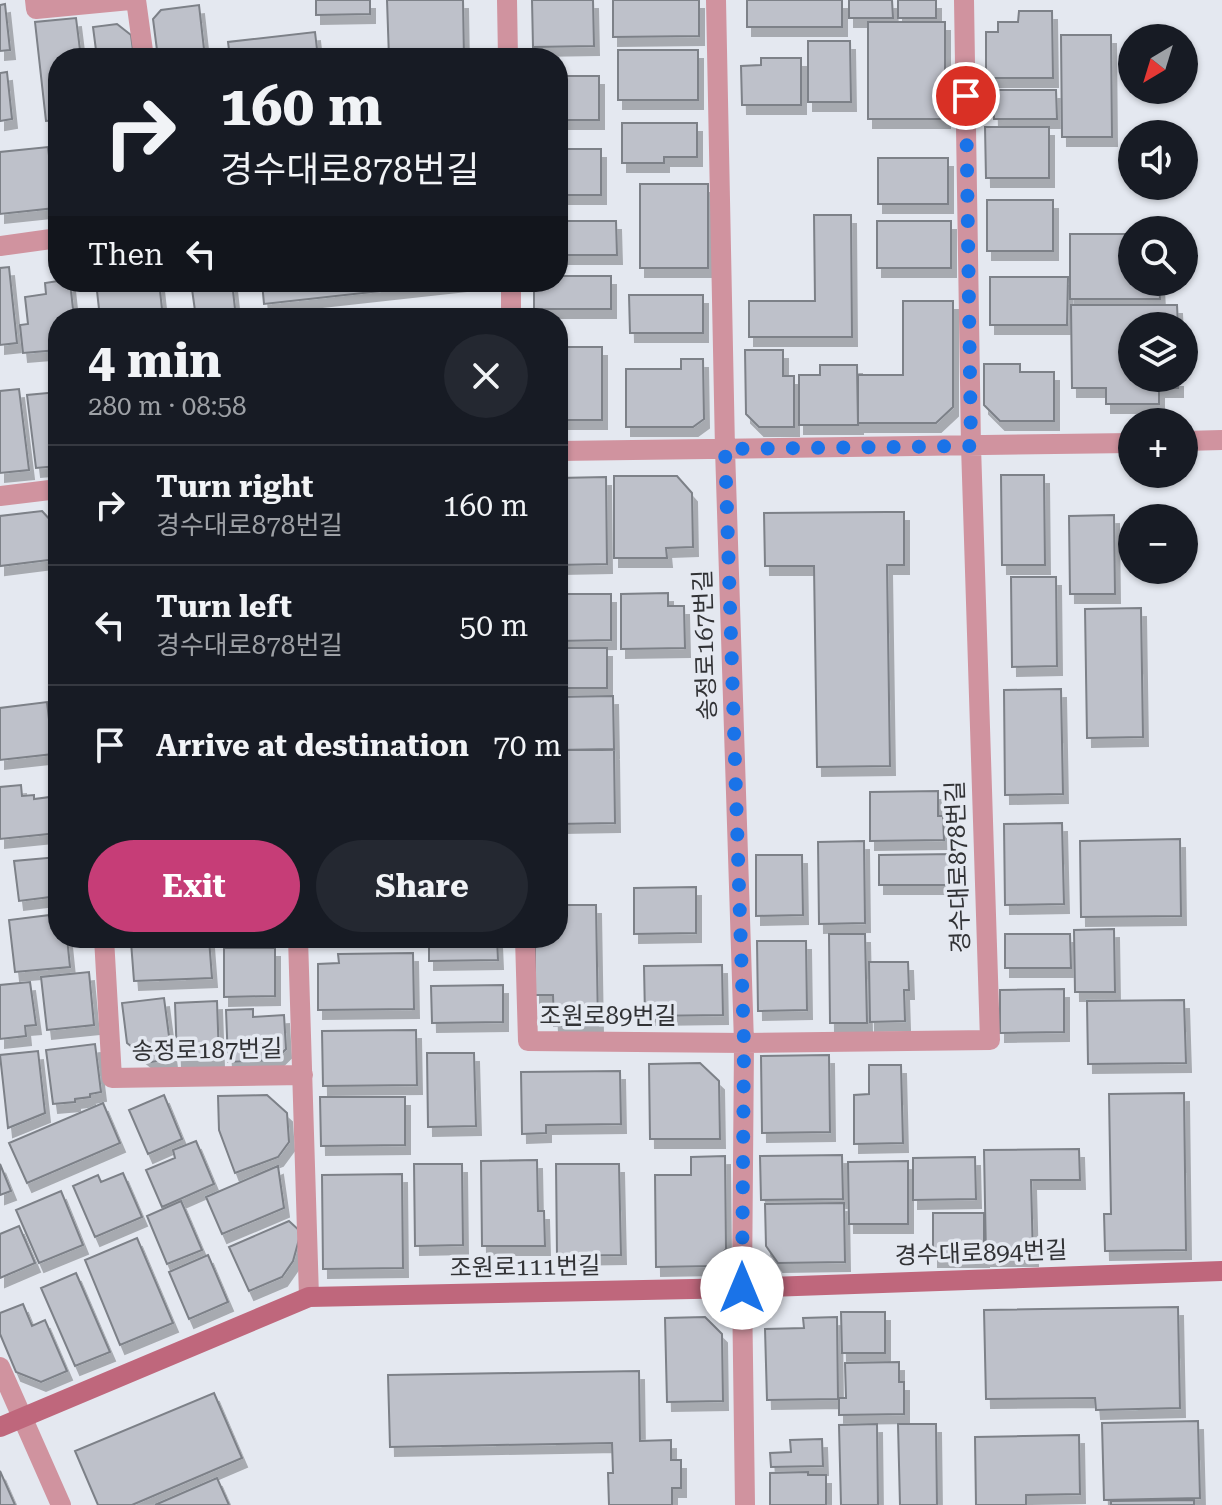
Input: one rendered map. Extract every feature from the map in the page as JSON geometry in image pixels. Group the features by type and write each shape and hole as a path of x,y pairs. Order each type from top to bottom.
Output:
{"street":[{"path":"35,0 36,9 133,0 142,48"},
{"path":"507,0 508,48"},
{"name":"송정로167번길","path":"716,0 725,449 744,1043 742,1288 745,1505"},
{"name":"경수대로878번길","path":"744,1043 990,1040 971,446 964,0"},
{"path":"0,246 48,239"},
{"path":"1198,441 1222,440"},
{"path":"568,451 1118,443"},
{"path":"0,496 48,490"},
{"name":"송정로187번길","path":"105,948 112,1078 303,1075"},
{"path":"298,948 309,1297"},
{"name":"조원로89번길","path":"525,948 528,1041 744,1043"},
{"name":"경수대로894번길","path":"742,1288 1222,1271"},
{"name":"조원로111번길","path":"0,1427 309,1297 742,1288"},
{"path":"0,1367 61,1505"}],"building":[{"path":"316,0 370,0 370,14 316,15"},
{"path":"387,0 463,0 464,48 389,48"},
{"path":"532,0 593,0 594,46 533,47"},
{"path":"613,0 699,0 699,36 613,37"},
{"path":"747,0 842,0 842,27 747,27"},
{"path":"849,0 892,0 893,18 849,18"},
{"path":"898,0 936,0 936,18 898,18"},
{"path":"5,4 10,50 0,51 0,5"},
{"path":"199,5 204,48 157,48 153,19 161,10"},
{"path":"1019,11 1052,11 1053,78 986,78 986,32 998,32 998,22 1018,22"},
{"path":"76,18 80,48 48,48 48,121 46,121 35,22"},
{"path":"868,22 945,22 945,119 868,119"},
{"path":"117,24 131,35 133,48 96,48 93,27"},
{"path":"315,32 317,48 229,48 228,42"},
{"path":"1061,35 1111,35 1112,137 1062,137"},
{"path":"808,41 850,41 851,102 808,102"},
{"path":"618,50 698,50 698,100 618,100"},
{"path":"761,58 801,58 801,105 742,105 741,66 761,65"},
{"path":"7,72 12,119 0,121 0,73"},
{"path":"568,76 599,76 599,120 568,120"},
{"path":"993,90 1056,90 1057,119 994,119"},
{"path":"622,123 697,123 697,157 664,157 664,163 622,163"},
{"path":"985,127 1049,127 1049,178 986,178"},
{"path":"48,147 48,209 0,214 0,152"},
{"path":"568,149 601,149 601,195 568,195"},
{"path":"878,158 948,158 948,204 878,204"},
{"path":"640,184 708,184 708,268 640,268"},
{"path":"987,200 1053,200 1053,251 987,251"},
{"path":"814,215 851,215 852,337 749,337 749,301 815,301"},
{"path":"568,221 616,221 617,255 568,255"},
{"path":"877,221 951,221 951,268 877,268"},
{"path":"1070,234 1118,234 1118,296 1160,296 1160,299 1070,299"},
{"path":"9,267 17,343 0,345 0,268"},
{"path":"568,276 611,276 611,309 534,308 534,292 568,292"},
{"path":"990,277 1068,277 1067,325 990,325"},
{"path":"45,283 48,283 48,292 71,292 73,308 48,308 48,351 23,353 20,325 28,324 25,297 46,294"},
{"path":"97,292 160,292 162,308 99,308"},
{"path":"192,292 233,292 235,308 195,308"},
{"path":"263,292 372,292 264,304"},
{"path":"629,295 703,295 703,333 630,333"},
{"path":"903,301 953,301 953,407 936,423 858,423 858,375 903,375"},
{"path":"1071,305 1177,305 1177,312 1118,312 1118,392 1159,392 1159,404 1106,404 1106,388 1072,388"},
{"path":"568,347 602,347 602,420 568,420"},
{"path":"745,350 783,350 783,376 794,376 794,427 759,427 746,414"},
{"path":"681,359 703,359 704,419 693,427 626,427 626,369 681,369"},
{"path":"984,364 1020,364 1020,372 1054,372 1054,421 1000,421 984,405"},
{"path":"820,365 857,365 858,425 799,425 799,375 820,375"},
{"path":"19,389 29,470 0,473 0,391"},
{"path":"48,393 48,467 36,468 27,395"},
{"path":"1001,475 1044,475 1045,565 1002,565"},
{"path":"614,476 677,476 692,493 693,547 666,548 667,558 614,558"},
{"path":"606,477 607,564 568,565 568,478"},
{"path":"42,511 48,518 48,560 0,566 0,516"},
{"path":"904,512 904,565 887,565 890,766 817,767 814,566 765,566 764,513"},
{"path":"1114,515 1115,594 1070,594 1069,516"},
{"path":"1011,577 1056,577 1057,666 1012,667"},
{"path":"668,593 668,606 684,606 685,648 621,649 621,594"},
{"path":"568,594 611,594 611,640 568,641"},
{"path":"1141,608 1143,737 1087,738 1085,609"},
{"path":"568,648 607,648 607,688 568,688"},
{"path":"1061,689 1063,794 1005,795 1004,690"},
{"path":"613,696 614,749 568,750 568,697"},
{"path":"47,702 48,755 0,760 0,708"},
{"path":"568,750 614,750 615,823 568,824"},
{"path":"21,785 22,796 34,795 34,799 48,797 48,834 0,839 0,787"},
{"path":"938,791 938,816 943,816 944,840 870,841 870,792"},
{"path":"1062,823 1064,904 1005,905 1004,824"},
{"path":"1180,839 1181,916 1081,917 1080,841"},
{"path":"864,841 865,923 819,924 818,842"},
{"path":"955,854 955,885 879,885 879,855"},
{"path":"756,855 802,855 803,915 756,916"},
{"path":"48,858 48,897 19,901 14,861"},
{"path":"696,887 696,933 634,934 634,888"},
{"path":"568,905 596,905 598,1026 554,1026 553,995 535,995 535,948 568,948"},
{"path":"48,915 48,948 68,948 70,967 15,972 9,920"},
{"path":"1114,929 1115,992 1075,992 1074,930"},
{"path":"829,934 865,934 867,1023 830,1023"},
{"path":"1005,934 1070,934 1071,968 1005,968"},
{"path":"757,941 806,941 807,1010 758,1011"},
{"path":"131,948 210,948 212,978 134,981"},
{"path":"224,948 275,948 275,996 224,997"},
{"path":"429,948 497,948 498,960 429,961"},
{"path":"413,953 414,1009 318,1010 318,964 339,963 338,954"},
{"path":"869,962 908,962 909,990 904,990 905,1021 870,1022"},
{"path":"722,965 723,1015 645,1016 644,966"},
{"path":"89,972 94,1025 47,1030 41,977"},
{"path":"30,982 36,1025 25,1026 26,1036 0,1039 0,985"},
{"path":"503,985 503,1022 432,1023 431,986"},
{"path":"1064,989 1064,1032 1000,1033 1000,990"},
{"path":"164,998 172,1059 151,1062 127,1043 122,1003"},
{"path":"1184,1000 1186,1063 1088,1064 1087,1001"},
{"path":"217,1001 219,1058 177,1059 175,1003"},
{"path":"253,1009 253,1017 284,1015 286,1049 275,1060 228,1062 226,1010"},
{"path":"416,1030 417,1085 323,1086 322,1031"},
{"path":"95,1044 101,1092 75,1099 75,1102 53,1104 46,1050"},
{"path":"38,1051 45,1113 8,1128 0,1055"},
{"path":"427,1053 474,1053 476,1126 428,1127"},
{"path":"829,1055 830,1132 762,1133 761,1056"},
{"path":"700,1063 719,1081 720,1139 650,1139 649,1064"},
{"path":"869,1065 901,1065 903,1143 854,1144 854,1095 869,1094"},
{"path":"620,1071 621,1124 546,1125 546,1133 522,1134 521,1072"},
{"path":"1184,1093 1186,1250 1105,1251 1104,1214 1111,1214 1109,1094"},
{"path":"164,1095 182,1139 148,1154 129,1110"},
{"path":"267,1095 287,1113 289,1142 278,1157 235,1173 219,1130 218,1096"},
{"path":"320,1097 405,1097 405,1145 321,1146"},
{"path":"103,1103 120,1143 27,1183 9,1143"},
{"path":"196,1141 214,1184 162,1207 146,1170 175,1158 173,1150"},
{"path":"1079,1149 1080,1180 1031,1180 1033,1257 986,1257 984,1150"},
{"path":"842,1155 843,1199 761,1200 760,1156"},
{"path":"725,1156 726,1249 712,1266 656,1267 655,1175 691,1175 691,1157"},
{"path":"975,1157 976,1199 913,1200 913,1158"},
{"path":"537,1160 538,1211 544,1211 545,1246 482,1246 481,1161"},
{"path":"908,1161 908,1224 849,1224 848,1162"},
{"path":"0,1164 11,1191 0,1195"},
{"path":"414,1164 462,1164 463,1245 415,1246"},
{"path":"556,1164 619,1164 621,1255 557,1256"},
{"path":"278,1166 284,1208 222,1234 206,1197"},
{"path":"123,1173 142,1217 95,1237 73,1186 98,1175 101,1182"},
{"path":"402,1174 403,1268 323,1269 322,1175"},
{"path":"61,1191 83,1245 39,1263 16,1210"},
{"path":"181,1201 202,1250 167,1264 147,1216"},
{"path":"844,1203 845,1262 778,1263 766,1246 765,1204"},
{"path":"933,1213 984,1213 984,1258 933,1258"},
{"path":"289,1221 301,1232 293,1261 282,1277 249,1291 229,1247"},
{"path":"19,1226 35,1263 0,1278 0,1234"},
{"path":"137,1238 173,1323 120,1345 85,1260"},
{"path":"208,1255 228,1302 189,1319 169,1272"},
{"path":"76,1273 110,1352 75,1366 41,1288"},
{"path":"23,1304 32,1326 45,1320 67,1371 41,1382 16,1372 0,1334 0,1313"},
{"path":"1178,1307 1180,1408 1096,1410 1095,1398 986,1399 984,1310"},
{"path":"841,1312 885,1312 885,1353 842,1353"},
{"path":"705,1317 722,1334 723,1401 667,1402 665,1318"},
{"path":"837,1317 838,1399 767,1400 765,1329 804,1328 803,1318"},
{"path":"899,1362 899,1382 904,1382 904,1414 839,1415 839,1398 846,1398 845,1363"},
{"path":"639,1371 640,1441 671,1440 671,1460 681,1460 681,1488 672,1488 672,1505 609,1505 608,1473 613,1473 612,1443 390,1447 388,1375"},
{"path":"214,1393 242,1458 132,1505 98,1505 75,1451"},
{"path":"1198,1421 1200,1498 1104,1500 1102,1423"},
{"path":"877,1424 878,1505 841,1505 839,1425"},
{"path":"898,1424 936,1424 937,1505 900,1505"},
{"path":"1079,1435 1080,1494 1026,1495 1026,1505 976,1505 975,1437"},
{"path":"822,1439 823,1466 771,1467 770,1453 791,1452 790,1440"},
{"path":"0,1471 15,1505 0,1505"},
{"path":"808,1472 808,1475 826,1475 826,1505 770,1505 770,1473"},
{"path":"217,1478 229,1505 155,1505"},
{"path":"1194,1500 1194,1505 1111,1505 1111,1501"}],"route":[{"path":"742,1288 744,1043 725,449 971,446 966,96"}]}
